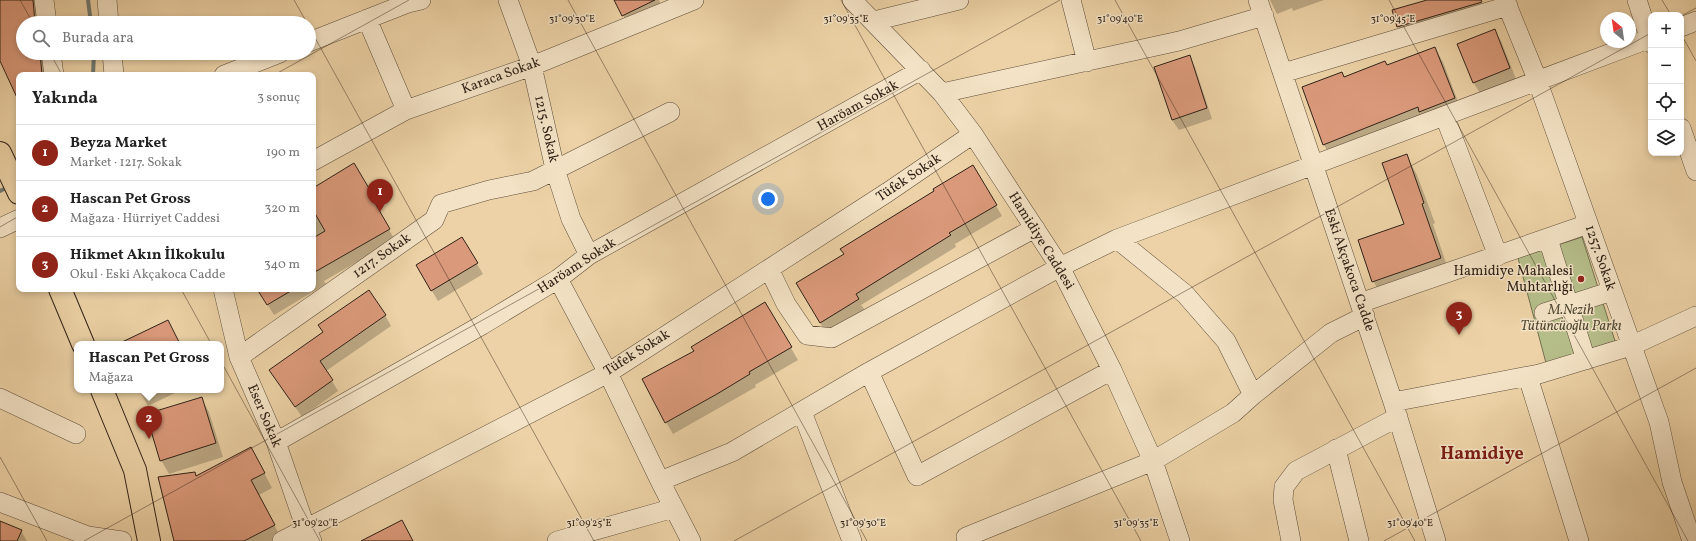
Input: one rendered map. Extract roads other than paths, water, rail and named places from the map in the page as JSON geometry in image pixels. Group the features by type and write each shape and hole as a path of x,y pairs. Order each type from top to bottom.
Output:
{"main road":[{"path":"4,160 16,186"},
{"path":"61,292 82,341"},
{"path":"103,393 135,470 149,541"}],"street":[{"path":"44,0 46,16"},
{"path":"107,0 108,16"},
{"path":"316,39 408,3 421,0"},
{"name":"1215. Sokak","path":"508,0 532,66 555,169 571,219 589,255"},
{"name":"Karaca Sokak","path":"316,159 406,110 532,66 694,0"},
{"name":"Hamidiye Caddesi","path":"852,0 874,21 942,93 973,134 1060,267 1112,370 1153,461 1180,541"},
{"path":"874,21 958,0"},
{"path":"1071,0 1087,62"},
{"path":"1638,0 1648,31"},
{"path":"1283,73 1507,3"},
{"name":"1257. Sokak","path":"1507,3 1538,82 1659,422 1672,482 1692,541"},
{"path":"942,93 1179,41 1261,8"},
{"name":"Eski Akçakoca Cadde","path":"1261,8 1396,410 1436,541"},
{"path":"367,19 406,110"},
{"path":"1684,26 1696,21"},
{"path":"660,481 732,452 869,372 1060,267 1117,239 1648,41"},
{"path":"52,60 54,72"},
{"path":"113,60 114,72"},
{"path":"232,72 262,60"},
{"name":"Haröam Sokak","path":"276,442 482,325 558,279 589,255 921,70"},
{"path":"555,169 670,112"},
{"path":"1444,117 1498,256"},
{"name":"Tüfek Sokak","path":"282,541 309,535 608,373 888,192 973,134"},
{"path":"1684,137 1696,171"},
{"name":"1217. Sokak","path":"239,357 434,220 440,204 489,190 533,182 555,169"},
{"path":"0,228 16,220"},
{"path":"966,537 1153,461 1233,413 1253,395 1362,309 1498,256 1588,224"},
{"path":"770,269 786,304 807,335 832,338 1035,228"},
{"path":"1117,239 1185,294 1226,341 1253,395"},
{"path":"1548,239 1586,360"},
{"path":"558,279 608,373 660,481 691,541"},
{"path":"1544,313 1612,291"},
{"name":"Eser Sokak","path":"224,292 239,357 276,442 309,535"},
{"path":"1291,541 1283,500 1284,487 1296,471 1336,449 1396,410 1528,377 1631,346 1696,316"},
{"path":"869,372 917,476 1112,370"},
{"path":"1528,377 1579,541"},
{"path":"0,398 76,434"},
{"path":"802,412 852,541"},
{"path":"1336,449 1359,541"},
{"path":"0,502 88,536 122,541"},
{"path":"558,541 674,508"}],"waterway":[{"path":"88,0 90,16"},
{"path":"93,72 94,60"},
{"path":"0,191 10,186"}],"place":[{"name":"Beyza Market","path":"380,212"},
{"name":"Hamidiye Mahalesi Muhtarlığı","path":"1581,279"},
{"name":"Hikmet Akın İlkokulu","path":"1459,335"},
{"name":"Hascan Pet Gross","path":"149,439"}],"district":[{"name":"Hamidiye","path":"1482,454"}],"park label":[{"name":"M.Nezih Tütüncüoğlu Parkı","path":"1571,318"}]}
